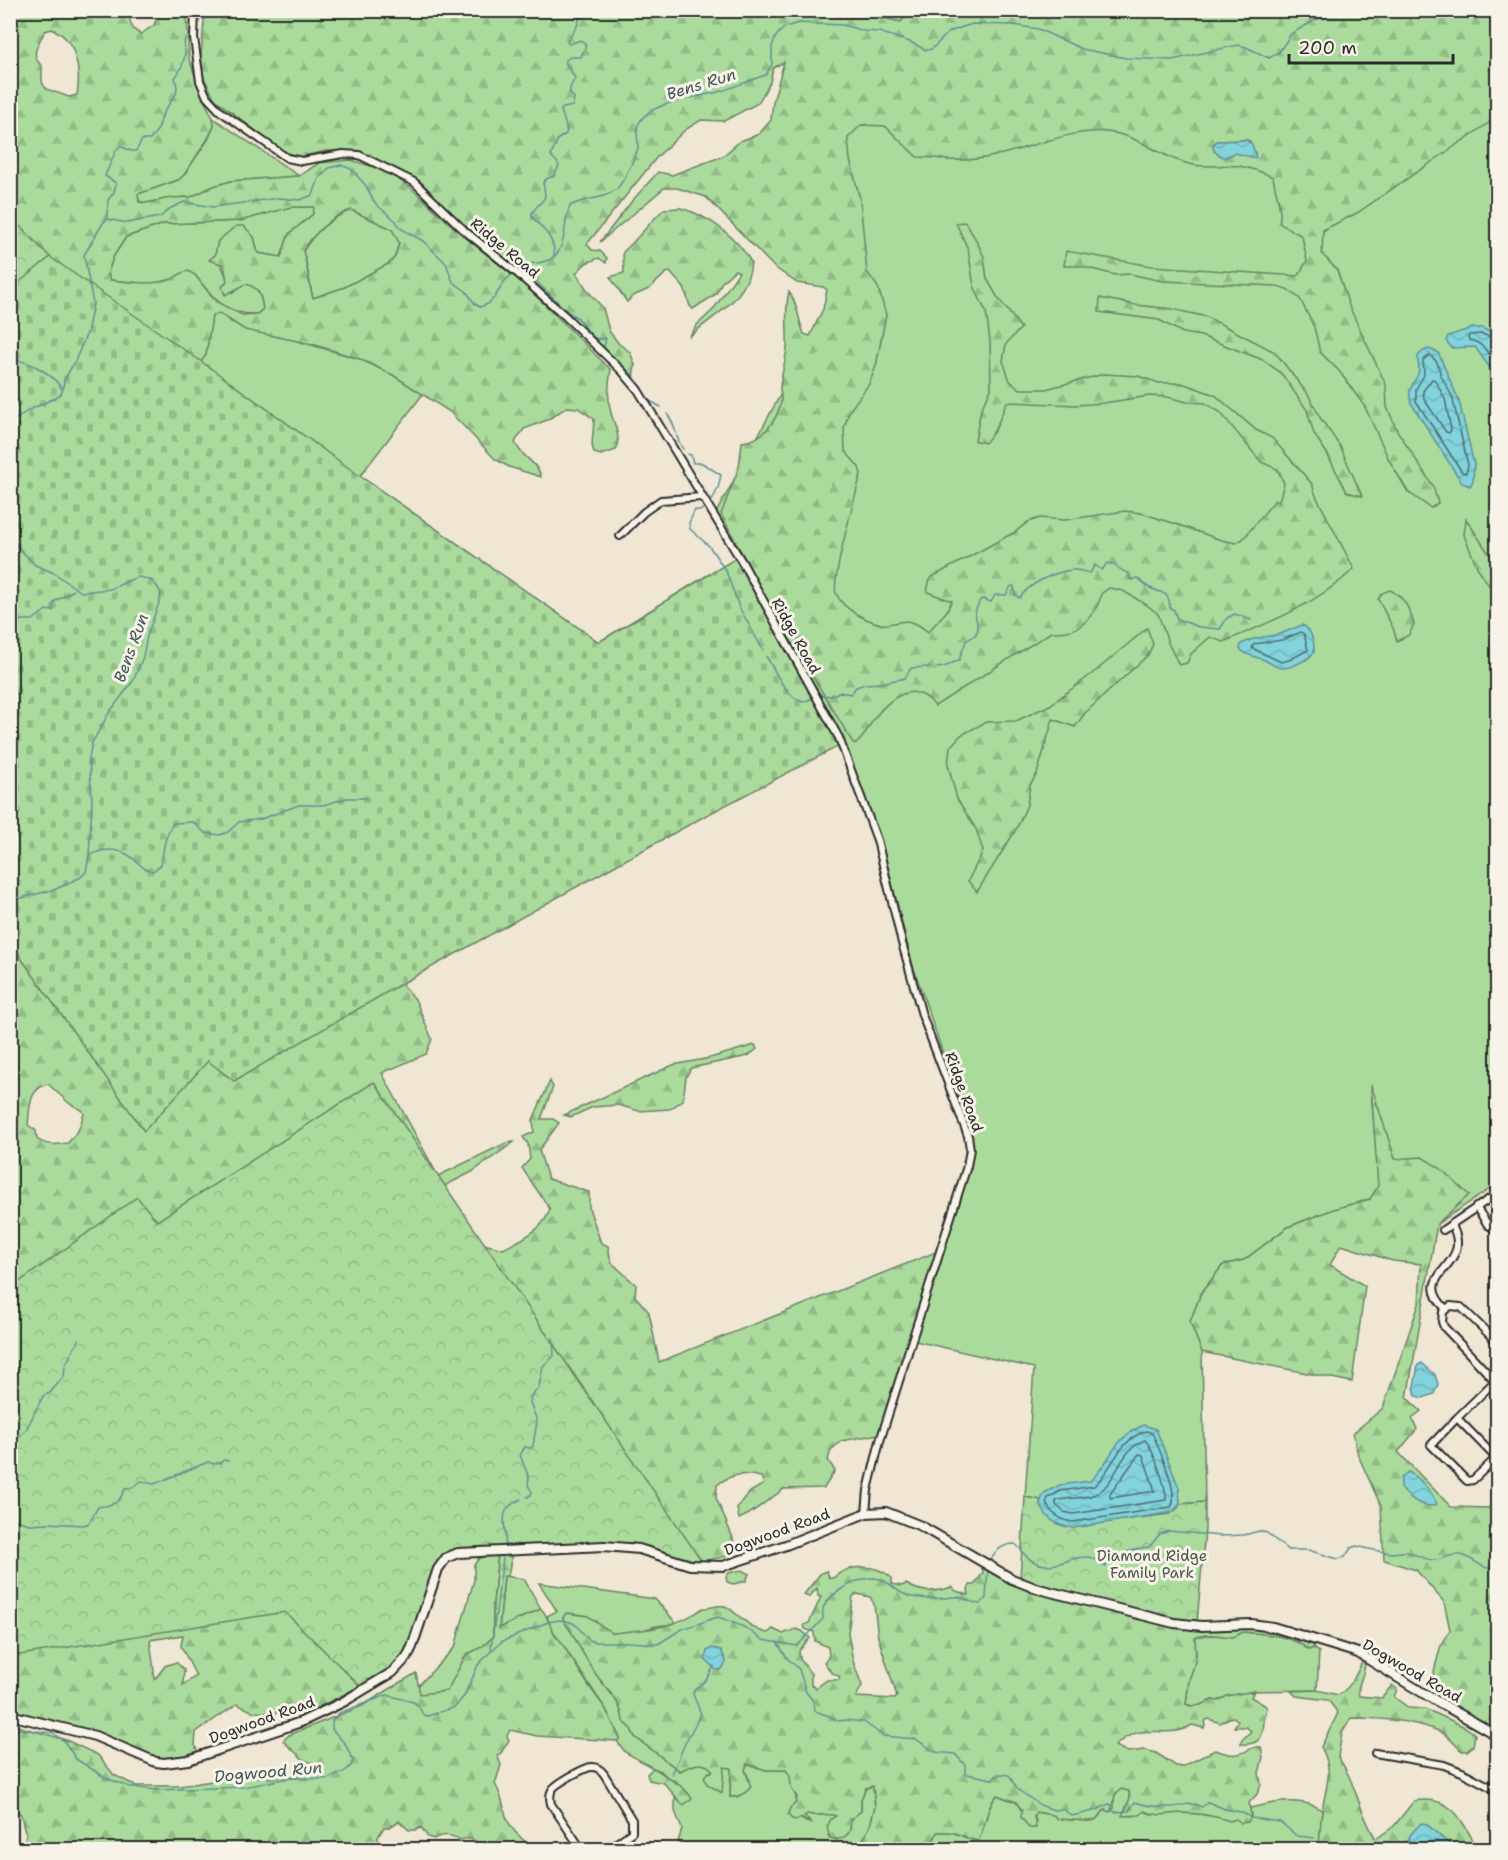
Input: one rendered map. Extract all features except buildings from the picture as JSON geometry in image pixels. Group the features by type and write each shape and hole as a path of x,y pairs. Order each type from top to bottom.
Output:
{"street":[{"name":"Ridge Road","path":"195,10 194,38 200,81 207,97 220,111 287,158 302,161 343,154 359,155 407,177 465,231 518,274 631,380 742,562 839,738 877,840 922,1015 969,1143 967,1166 880,1441 868,1490 866,1513"},
{"path":"620,536 644,512 661,500 702,497"},
{"path":"1443,1230 1497,1193"},
{"path":"1476,1207 1488,1225 1497,1231"},
{"path":"1445,1308 1437,1300 1434,1285 1458,1246 1457,1234 1451,1224"},
{"path":"1445,1308 1454,1305 1461,1307 1497,1343"},
{"path":"1445,1308 1442,1317 1444,1327 1496,1382 1457,1418 1431,1445 1467,1481 1473,1480 1496,1458 1457,1418"},
{"name":"Dogwood Road","path":"10,1715 95,1736 156,1762 188,1760 302,1722 343,1702 393,1672 407,1657 438,1569 442,1562 451,1555 482,1551 625,1547 653,1552 690,1565 723,1566 786,1545 866,1513 881,1511 896,1515 931,1532 1019,1582 1035,1588 1154,1619 1202,1626 1251,1624 1273,1627 1358,1653 1497,1736"},
{"path":"1375,1753 1444,1765 1497,1791"},
{"path":"582,1850 551,1804 550,1798 555,1786 592,1767 599,1768 604,1774 632,1820 632,1832 606,1850"}],"green space":[{"path":"820,10 837,16 877,17 901,22 910,10 1497,11 1497,121 1493,120 1357,213 1323,230 1322,254 1337,270 1349,306 1386,385 1387,407 1398,432 1433,486 1438,503 1431,508 1408,492 1389,460 1365,407 1339,371 1320,352 1314,327 1300,299 1287,289 1277,286 1162,281 1130,274 1115,275 1080,266 1064,266 1066,251 1152,266 1298,276 1307,261 1302,236 1279,223 1279,207 1273,177 1239,166 1200,166 1183,162 1134,139 1100,131 1070,135 983,158 953,160 917,157 885,126 861,125 848,138 850,160 860,199 867,272 878,287 886,315 876,366 869,384 850,410 844,428 845,451 859,467 861,474 835,585 836,593 843,604 861,617 875,622 884,624 909,621 928,632 946,612 952,601 927,592 930,578 1015,532 1028,522 1040,518 1065,520 1125,511 1141,513 1236,543 1243,539 1275,500 1279,501 1284,483 1277,469 1261,462 1220,412 1205,403 1149,396 1076,405 1007,402 995,430 985,443 975,441 981,409 991,389 990,341 986,312 974,286 968,249 956,223 965,222 984,257 987,279 1021,328 1006,344 1003,361 1010,381 1020,389 1046,389 1104,374 1138,376 1159,383 1182,383 1215,395 1256,430 1272,438 1312,484 1354,569 1324,592 1275,620 1223,642 1210,637 1191,654 1187,663 1179,665 1158,614 1123,591 1109,588 1101,594 1099,603 1090,616 1077,628 1051,632 935,706 919,693 902,694 879,712 862,739 856,744 853,743 773,611 721,514 739,467 742,442 756,438 768,429 779,409 787,347 786,313 789,292 804,334 810,336 823,309 827,290 823,287 797,283 774,267 706,197 677,188 664,188 600,242 658,172 672,175 723,156 740,141 759,134 771,120 773,102 784,62 773,68 770,82 758,103 724,121 701,120 685,130 657,157 587,244 592,250 600,251 607,258 606,263 599,258 586,263 576,273 603,308 609,331 619,344 630,352 635,365 633,378 536,284 474,235 420,181 349,151 326,151 298,157 279,149 215,99 204,78 201,55 205,11","holes":["1217,141 1250,141 1255,153 1235,153 1224,157 1214,151 1213,145"]},
{"path":"10,11 129,11 133,28 141,34 154,25 159,11 189,11 187,15 189,58 202,96 213,118 214,126 184,175 178,180 138,194 139,202 191,197 231,181 299,176 319,163 351,160 384,170 411,188 461,234 524,284 611,370 608,397 618,436 616,450 601,455 594,453 592,445 594,419 578,408 567,407 547,420 524,429 515,442 521,452 536,467 541,477 509,467 495,459 450,412 393,375 360,359 312,344 245,330 219,313 212,316 206,355 191,375 390,986 401,984 415,999 432,1039 426,1054 382,1073 438,1176 508,1142 514,1142 472,1172 444,1186 480,1243 503,1249 537,1229 547,1217 550,1209 522,1168 530,1159 528,1144 523,1137 534,1132 533,1120 550,1081 553,1087 541,1119 553,1119 559,1123 539,1150 548,1179 589,1192 589,1208 601,1243 608,1246 611,1262 636,1285 635,1296 649,1312 659,1362 936,1252 879,1434 841,1441 831,1450 828,1460 835,1471 824,1488 784,1489 739,1519 737,1508 750,1492 764,1484 761,1477 738,1475 727,1478 717,1485 716,1498 733,1538 735,1555 700,1561 626,1542 524,1547 11,1420","holes":["52,29 60,34 72,48 77,66 77,95 69,97 46,89 42,82 42,66 35,54 45,31","291,207 314,207 313,214 289,234 281,257 258,253 254,237 244,226 236,226 218,241 215,255 209,260 224,265 227,281 222,287 225,295 246,284 254,288 260,296 263,309 257,314 242,315 215,301 195,275 188,271 172,279 156,282 110,280 108,273 113,257 126,237 164,224 240,221","351,210 392,229 399,243 395,257 390,263 345,287 313,298 303,251 324,226","48,1084 84,1113 79,1129 68,1143 44,1143 37,1139 36,1131 28,1125 31,1100 41,1086"]},
{"path":"820,11 910,11 901,22 877,17 837,16"},
{"path":"1220,35 1319,234 1497,102 1497,1184 1437,1224 1468,1195 1395,1159 1371,1089 1379,1187 1370,1199 1334,1209 1288,1227 1244,1260 1223,1265 1201,1293 1190,1322 1202,1352 1205,1502 1180,1504 1178,1508 1040,1503 1040,1500 1025,1497 1034,1368 915,1341 972,1161 972,1138 913,966 881,840 845,746 716,513 844,278 795,134"},
{"path":"213,118 299,176 231,181 191,197 146,203 139,201 138,194 178,180 184,175 208,140 214,126"},
{"path":"291,207 315,207 313,214 289,234 281,257 258,253 254,237 218,241 215,256 233,293 245,284 250,284 260,295 263,309 257,314 236,312 221,304 195,275 150,284 110,280 108,273 113,257 126,237 164,224 240,221"},
{"path":"680,208 691,211 721,228 738,244 751,262 749,275 737,296 689,337 697,325 713,310 739,272 735,270 722,282 716,294 693,309 684,288 670,272 649,289 633,296 627,302 610,277 624,273 623,252 664,209"},
{"path":"351,210 392,229 399,242 395,257 390,263 345,287 313,298 303,251 324,227"},
{"path":"11,217 50,257 11,289"},
{"path":"50,257 599,642 736,558 839,746 703,817 401,984 234,1081 208,1061 144,1131 11,944 10,289"},
{"path":"1100,298 1207,317 1275,352 1309,396 1321,419 1340,446 1362,496 1347,492 1314,434 1307,410 1281,373 1263,360 1201,336 1183,333 1159,320 1099,312"},
{"path":"219,313 231,322 360,359 393,375 423,394 360,476 599,642 711,573 602,648 82,457 206,355 212,316"},
{"path":"1466,519 1497,566 1497,598 1477,567 1464,535"},
{"path":"1390,590 1406,604 1414,624 1409,635 1397,641 1378,599 1382,593"},
{"path":"1147,628 1153,644 1148,655 1085,713 1075,727 1053,719 1037,774 1030,785 1027,805 1017,828 977,892 968,881 983,851 976,829 957,799 948,765 950,747 961,735 986,722 1016,721 1050,705 1097,670"},
{"path":"755,1045 757,1049 748,1056 691,1068 686,1077 683,1100 670,1109 639,1111 618,1105 593,1107 571,1117 564,1115 673,1065 710,1058"},
{"path":"374,1082 703,1563 627,1543 597,1542 449,1550 440,1558 406,1653 398,1664 360,1686 285,1612 20,1655 11,1652 11,1288 137,1197 157,1221"},
{"path":"1371,1085 1395,1159 1422,1157 1440,1168 1469,1195 1437,1224 1407,1398 1421,1411 1412,1418 1417,1429 1398,1452 1451,1507 1488,1508 1497,1502 1498,1681 1492,1695 1497,1702 1497,1730 1429,1692 1440,1648 1450,1630 1444,1602 1416,1570 1384,1560 1381,1506 1358,1455 1353,1433 1383,1408 1419,1304 1421,1264 1393,1261 1341,1245 1330,1265 1365,1286 1352,1382 1202,1352 1190,1322 1201,1293 1223,1265 1244,1260 1288,1227 1334,1209 1370,1199 1378,1186"},
{"path":"10,1429 497,1547 446,1551 439,1557 379,1677 304,1714 254,1712 237,1704 196,1732 195,1745 199,1755 164,1760 146,1756 108,1737 70,1726 11,1714","holes":["183,1635 181,1646 196,1676 183,1685 184,1670 176,1662 165,1666 155,1679 150,1640"]},
{"name":"Diamond Ridge Family Park","path":"1025,1497 1041,1500 1040,1503 1082,1527 1170,1514 1180,1504 1205,1502 1197,1623 1176,1621 1020,1580"},
{"path":"498,1554 493,1604 493,1637 482,1647 466,1655 447,1692 419,1694 418,1686 455,1647 474,1580 474,1565 479,1558"},
{"path":"498,1554 512,1554 508,1576 504,1576 499,1628 541,1609 556,1637 605,1708 620,1738 617,1741 537,1736 510,1730 507,1736 509,1740 501,1753 497,1755 501,1765 495,1784 510,1826 533,1849 486,1849 478,1842 461,1840 448,1835 434,1839 428,1837 421,1827 409,1830 399,1821 390,1827 384,1827 378,1837 378,1849 29,1850 21,1815 11,1812 10,1724 66,1740 98,1755 114,1775 136,1786 180,1786 238,1777 295,1777 314,1771 320,1766 304,1760 283,1741 289,1735 362,1706 416,1673 420,1694 447,1691 466,1655 482,1647 493,1637 493,1604"},
{"path":"981,1563 1038,1592 1173,1626 1260,1627 1315,1642 1313,1648 1309,1650 1288,1638 1266,1634 1244,1632 1232,1637 1208,1635 1195,1638 1196,1659 1189,1680 1186,1704 1199,1705 1212,1700 1218,1701 1227,1696 1254,1691 1251,1697 1267,1709 1262,1733 1256,1742 1241,1744 1241,1741 1251,1731 1246,1727 1234,1727 1238,1721 1234,1717 1220,1723 1206,1720 1204,1728 1192,1725 1173,1732 1135,1733 1115,1746 1128,1752 1145,1750 1156,1753 1176,1766 1182,1767 1215,1750 1235,1754 1261,1747 1263,1757 1259,1773 1261,1784 1257,1794 1249,1803 1251,1816 1248,1822 1241,1823 1236,1819 1230,1821 1189,1813 1160,1815 1144,1811 1140,1815 1122,1816 1130,1798 1129,1791 1121,1789 1115,1797 1114,1808 1110,1812 1105,1810 1095,1820 1058,1819 1053,1815 1036,1812 1034,1816 1036,1828 1029,1828 1021,1817 1022,1810 1016,1802 997,1795 978,1841 955,1833 937,1832 932,1844 925,1846 924,1849 858,1850 870,1826 875,1807 873,1786 866,1788 861,1799 861,1811 850,1820 850,1829 846,1836 835,1839 830,1838 827,1827 831,1819 836,1816 807,1814 804,1816 812,1824 800,1818 792,1819 788,1815 797,1797 791,1788 790,1776 786,1770 766,1770 747,1764 745,1770 751,1787 742,1795 730,1797 731,1768 724,1767 722,1793 707,1784 704,1777 713,1771 706,1765 693,1765 680,1771 635,1737 630,1727 623,1721 615,1700 593,1670 563,1618 566,1613 588,1616 612,1633 659,1627 681,1620 703,1608 724,1606 759,1631 768,1633 773,1629 783,1634 796,1629 810,1638 799,1651 800,1659 811,1674 811,1685 816,1688 827,1680 839,1680 840,1677 831,1672 824,1662 829,1656 828,1647 815,1641 814,1632 805,1629 804,1625 809,1623 821,1597 818,1596 817,1588 809,1597 804,1595 821,1573 827,1571 829,1578 833,1578 846,1570 870,1568 892,1578 892,1584 901,1586 906,1584 929,1591 952,1587 956,1591 969,1595 970,1585 974,1585 983,1573","holes":["857,1594 870,1597 874,1604 878,1637 897,1696 895,1699 856,1697 862,1686 853,1661 848,1633 853,1596"]},
{"path":"742,1570 749,1574 746,1581 733,1584 727,1582 726,1576 729,1573"},
{"path":"504,1576 524,1579 541,1609 499,1629"},
{"path":"539,1583 655,1599 677,1624 655,1626 638,1632 612,1633 584,1615 567,1613 563,1618 593,1670 615,1700 623,1721 630,1727 635,1737 680,1771 693,1765 706,1765 714,1771 704,1777 724,1767 731,1768 730,1797 737,1797 746,1792 749,1779 745,1770 747,1764 766,1770 786,1770 791,1776 796,1799 796,1803 790,1808 802,1820 810,1823 804,1816 807,1813 837,1816 828,1836 837,1840 849,1820 861,1811 861,1799 866,1788 873,1786 875,1807 870,1826 858,1849 684,1849 685,1846 678,1842 682,1829 675,1811 675,1796 684,1805 680,1786 661,1771 625,1752 617,1741 620,1738 605,1708 551,1628 547,1616 557,1611"},
{"path":"1240,1632 1285,1638 1309,1650 1313,1648 1319,1652 1317,1690 1254,1691 1199,1705 1186,1704 1189,1680 1196,1659 1195,1638 1207,1635 1235,1636"},
{"path":"1365,1661 1358,1691 1359,1696 1382,1698 1392,1685 1397,1689 1394,1697 1409,1708 1424,1709 1437,1714 1475,1734 1473,1746 1467,1751 1462,1751 1450,1738 1431,1728 1397,1720 1351,1718 1342,1733 1338,1757 1349,1777 1370,1829 1376,1839 1394,1826 1414,1801 1436,1801 1452,1809 1458,1816 1474,1842 1472,1849 1455,1849 1426,1824 1411,1834 1404,1849 1319,1849 1321,1817 1328,1780 1327,1764 1321,1747 1338,1713 1328,1700 1296,1696 1291,1691 1317,1690 1338,1695 1350,1685 1362,1662"},
{"path":"653,1768 683,1788 692,1799 683,1805 664,1783 649,1780 647,1774"},
{"path":"1121,1789 1129,1791 1130,1798 1123,1815 1133,1816 1144,1811 1151,1814 1193,1813 1236,1818 1251,1816 1250,1808 1268,1804 1305,1803 1322,1810 1319,1849 924,1850 925,1846 932,1844 937,1832 955,1833 978,1841 997,1795 1016,1802 1022,1811 1036,1821 1035,1812 1053,1815 1058,1819 1088,1821 1095,1820 1105,1810 1114,1808 1114,1797"}],"water":[{"path":"1246,140 1252,144 1255,158 1235,153 1224,158 1214,151 1213,145 1217,141"},
{"path":"1472,328 1482,328 1497,335 1497,378 1475,347 1452,348 1446,341 1448,336"},
{"path":"1428,349 1438,352 1459,401 1474,464 1473,481 1470,486 1462,483 1411,403 1410,390 1419,370 1418,357"},
{"path":"1302,625 1312,636 1314,652 1304,661 1294,665 1280,668 1240,649 1241,644 1253,639 1280,634"},
{"path":"1422,1363 1435,1375 1438,1384 1434,1394 1423,1398 1416,1396 1414,1387 1418,1365"},
{"path":"1144,1425 1156,1429 1179,1488 1180,1504 1174,1512 1073,1528 1057,1523 1048,1517 1040,1503 1044,1493 1060,1485 1090,1481 1124,1437"},
{"path":"1408,1472 1425,1485 1437,1504 1429,1506 1420,1503 1404,1492 1401,1488 1401,1478"},
{"path":"712,1648 721,1650 726,1661 720,1670 716,1670 705,1659 707,1651"},
{"path":"1421,1823 1426,1824 1455,1849 1404,1849 1411,1834"}],"waterway":[{"path":"202,19 206,15 205,10"},
{"path":"554,256 551,239 532,217 532,213 544,198 543,183 554,176 559,166 551,156 558,139 566,134 567,130 561,110 573,106 574,97 570,94 570,88 575,78 566,60 570,57 581,57 586,45 581,40 569,44 567,42 578,24 582,10"},
{"name":"Bens Run","path":"516,271 527,264 546,261 558,252 562,245 570,206 612,193 617,189 637,152 637,128 644,117 662,106 718,92 766,75 772,64 772,47 776,36 785,27 799,23 843,25 864,31 879,32 926,50 932,49 948,33 972,24 1013,25 1038,29 1082,49 1126,58 1172,60 1238,45 1269,58 1279,52 1291,34 1322,16 1355,10"},
{"path":"107,217 108,200 114,192 116,183 105,176 116,150 120,146 136,151 142,140 150,140 158,129 163,113 176,94 175,78 184,60 185,38"},
{"name":"Bens Run","path":"10,424 27,411 61,394 64,380 87,333 93,304 84,255 107,219 127,223 160,217 171,208 184,202 213,207 279,198 300,200 313,195 319,178 329,168 341,165 351,169 367,187 373,200 396,221 400,228 423,241 446,263 453,282 466,291 475,304 480,307 488,304 512,274"},
{"path":"520,269 568,312 578,318 593,337 606,338 604,347 606,350 634,376"},
{"path":"10,360 17,360 39,368 53,378 62,389"},
{"path":"638,381 642,392"},
{"path":"646,399 661,407"},
{"path":"667,414 683,449"},
{"path":"688,454 691,455 693,463 702,463 721,475 711,503"},
{"path":"704,508 700,511 695,510 689,523 690,529 709,546 726,571 739,607 763,650"},
{"name":"Bens Run","path":"10,534 17,546 35,565 54,573 81,592 110,589 137,577 154,582 161,593 147,636 143,657 133,681 109,713 92,743 89,758 92,802 86,872 81,877 56,889 10,901"},
{"path":"937,668 959,660 966,641 975,635 978,630 975,612 980,600 991,602 995,595 1006,595 1011,586 1014,586 1015,595 1020,598 1029,588 1050,576 1073,570 1090,573 1095,565 1102,570 1107,563 1128,573 1131,580 1137,578 1152,589 1166,595 1177,619 1199,627 1220,629 1227,618 1235,614 1251,620"},
{"path":"10,638 12,625 21,620 33,620 46,610 53,611 54,602 74,590"},
{"path":"766,656 791,695 803,702 811,699"},
{"path":"818,695 831,696 839,692 851,694 856,687 865,684 905,678 911,668 930,667"},
{"path":"89,856 101,851 119,851 131,857 145,869 153,871 161,865 166,837 174,823 193,822 205,833 220,835 228,832 239,822 261,819 299,805 323,805 347,798 366,798"},
{"path":"527,1497 532,1492 520,1455 525,1447 533,1446 537,1421 530,1402 531,1396 539,1387 543,1366 554,1356 553,1338"},
{"path":"10,1446 26,1430 43,1396 50,1393 64,1376 65,1366 79,1339"},
{"path":"10,1518 29,1524 84,1525 89,1523 98,1507 115,1503 125,1489 141,1481 154,1484 208,1462 214,1464 224,1460 228,1461"},
{"path":"505,1545 505,1514 513,1504 521,1499"},
{"name":"Dogwood Run","path":"989,1562 1000,1548 1015,1544 1039,1564 1052,1565 1089,1557 1106,1567 1107,1560 1149,1547 1160,1534 1169,1531 1220,1536 1244,1535 1259,1531 1267,1533 1288,1550 1308,1550 1338,1559 1345,1557 1351,1548 1356,1546 1388,1553 1407,1552 1430,1560 1461,1555 1485,1567 1494,1568 1498,1565"},
{"path":"491,1649 503,1558"},
{"name":"Dogwood Run","path":"10,1728 53,1733 64,1741 76,1759 106,1778 130,1787 156,1790 244,1787 289,1778 327,1779 344,1772 353,1761 346,1745 332,1729 332,1721 339,1713 387,1695 413,1702 418,1705 423,1715 428,1716 455,1707 465,1695 478,1665 491,1651 501,1642 548,1622 560,1620 571,1622 589,1640 595,1642 658,1644 682,1629 718,1617 744,1627 763,1640 797,1646 823,1619 823,1608 828,1600 857,1581 880,1579 912,1597 933,1599 957,1597 980,1604 986,1598 988,1569"},
{"path":"777,1642 787,1658 799,1669 806,1692 814,1702 815,1711 838,1721 864,1722 883,1736 916,1739 935,1752 955,1754 965,1765 967,1774 992,1779 1000,1774 1009,1775 1017,1789 1040,1805 1054,1810 1062,1809 1072,1816 1097,1810 1109,1804 1112,1805 1111,1810 1115,1812 1129,1811 1135,1802 1168,1807 1188,1804 1202,1807 1208,1802 1241,1812 1252,1818 1280,1822 1297,1836 1314,1838"},
{"path":"672,1774 701,1714 693,1694 694,1690 706,1680 714,1666"}]}
